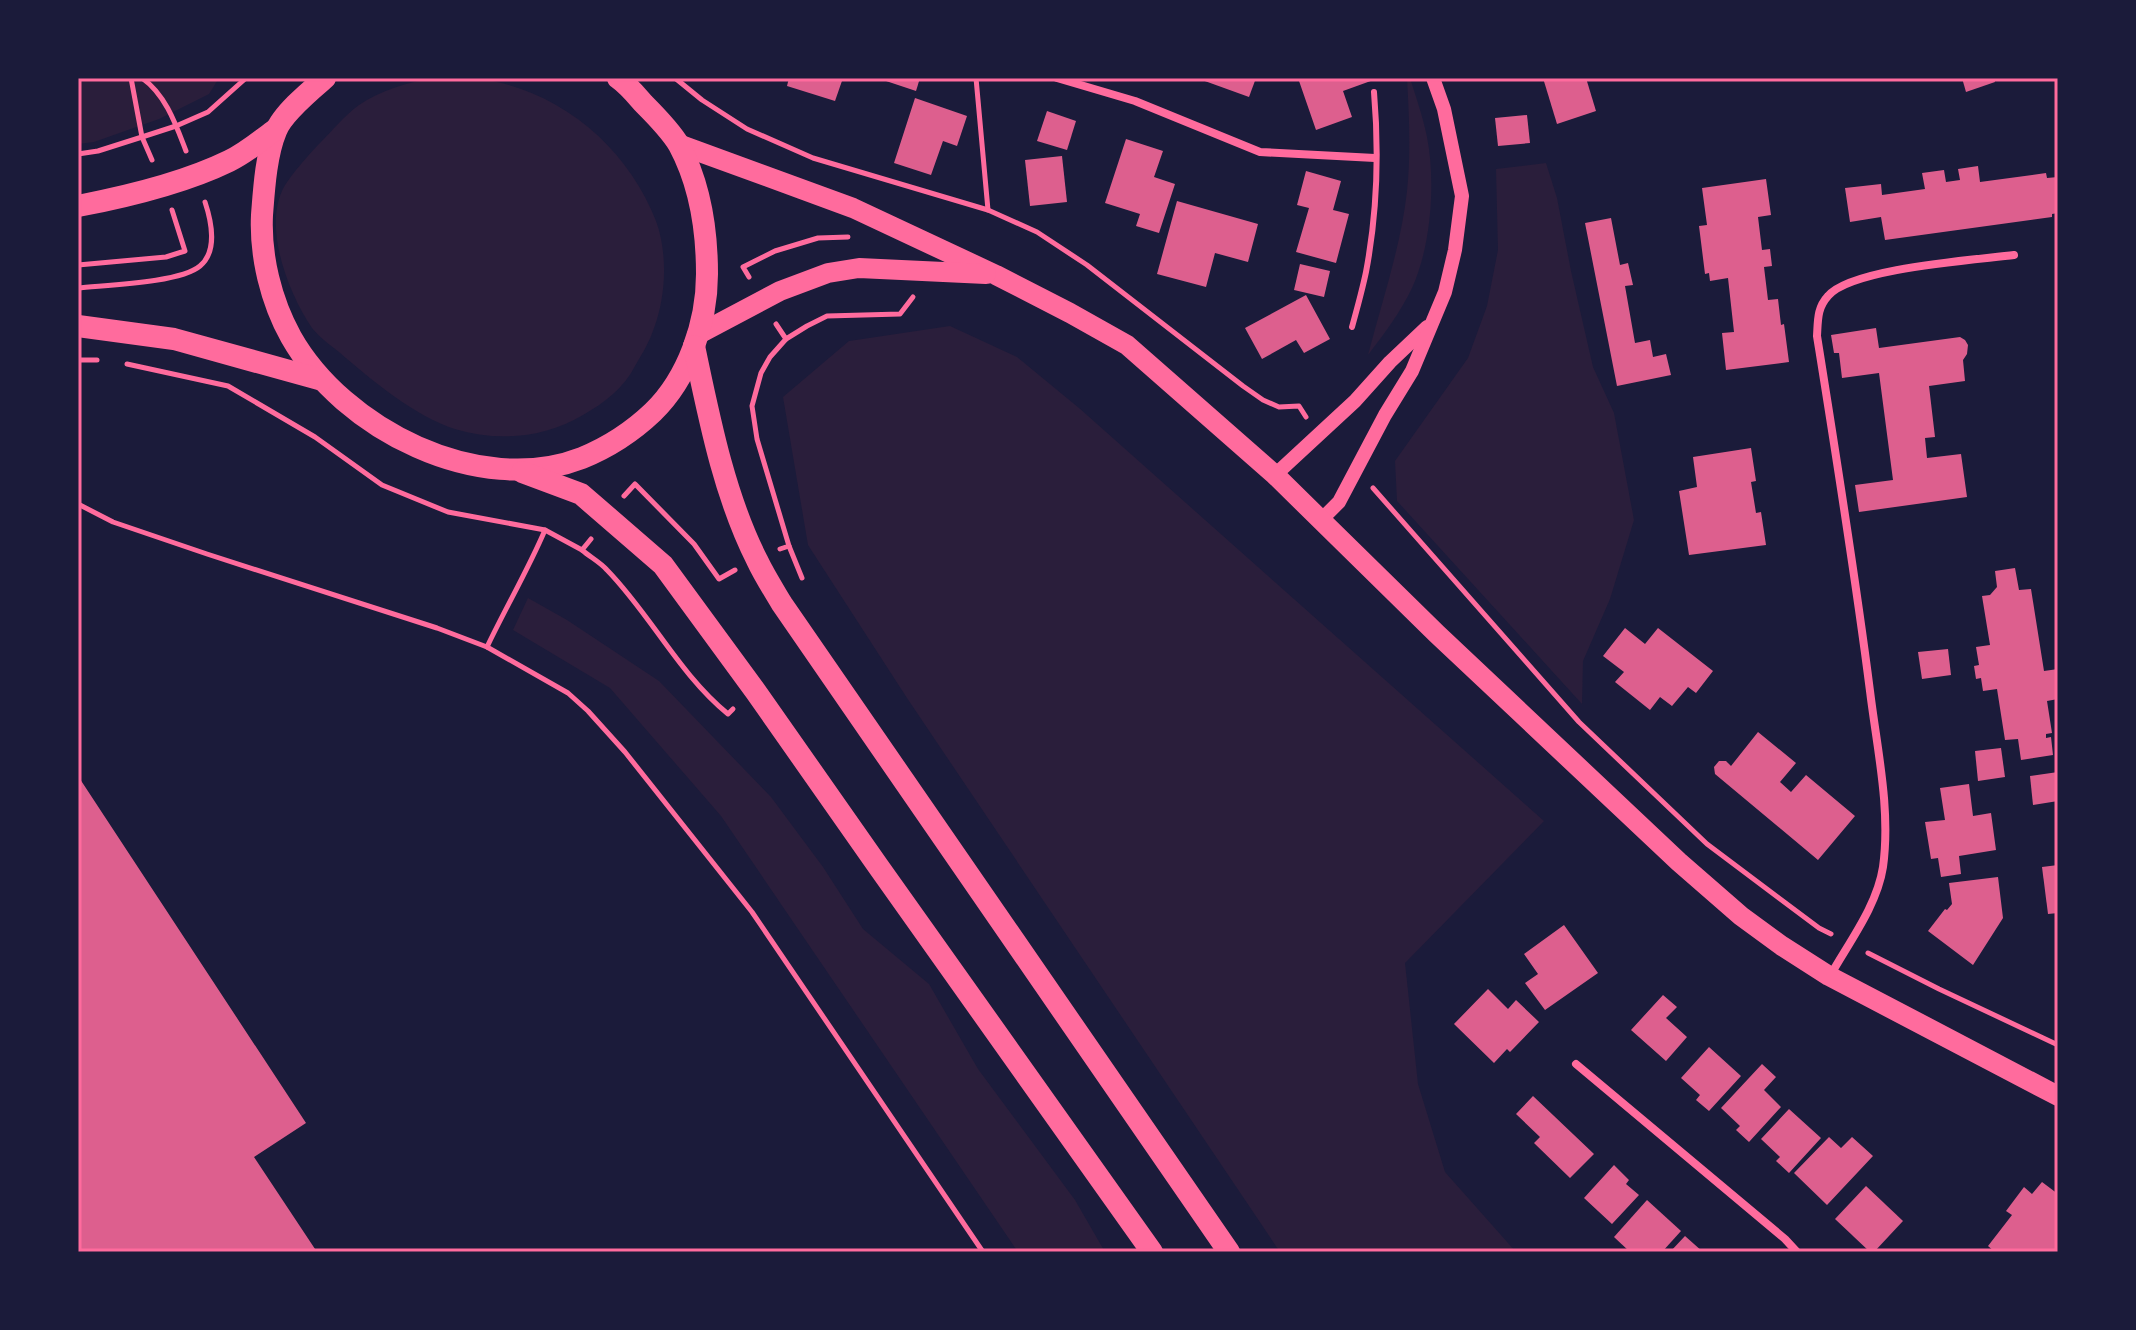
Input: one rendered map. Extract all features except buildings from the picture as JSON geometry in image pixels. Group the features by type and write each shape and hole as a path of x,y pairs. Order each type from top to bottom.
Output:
{"highway":[{"path":"78,206 195,175 232,160 276,129 301,99 325,78"},
{"path":"276,129 264,182 261,236 271,288 291,337 322,380 350,406 380,427 445,457 480,466 517,470 549,467 580,459 610,445 661,404 680,378 696,340 706,291 706,234 697,192 678,144 655,115 618,78"},
{"path":"78,326 174,339 322,380"},
{"path":"696,340 711,426 731,497 756,558 782,604 1229,1252"},
{"path":"517,470 581,494 663,565 1152,1252"}],"main road":[{"path":"678,144 853,208 996,275 1127,345 1275,475 1437,634 1679,862 1741,916 1829,976 2058,1096"},
{"path":"696,340 770,295 828,273 859,268 996,275"}],"street":[{"path":"1057,78 1135,101 1260,152 1375,158"},
{"path":"1321,520 1339,502 1412,371 1445,292 1455,250 1462,196 1444,109 1433,78"},
{"path":"1829,976 1873,899 1883,870 1885,835 1884,796 1854,570 1817,336 1818,311 1829,293 1851,280 1878,273 2014,255"},
{"path":"1275,475 1355,401 1433,321"},
{"path":"1576,1064 1797,1252"}],"lane":[{"path":"1352,327 1374,219 1374,92"}],"path":[{"path":"131,78 146,147"},
{"path":"142,78 156,88 180,135"},
{"path":"78,154 142,137 208,112 246,78"},
{"path":"675,78 747,129 813,158 988,210 1037,232 1087,265 1263,400 1279,407 1299,406 1304,413"},
{"path":"976,78 988,210"},
{"path":"78,288 172,278 201,266 209,250 212,222 207,208"},
{"path":"78,265 166,257 185,251 176,221"},
{"path":"748,276 743,267 775,251 818,238 850,237 851,227"},
{"path":"774,551 789,546 757,439 752,406 761,373 770,357 786,339 827,316 900,314 934,272"},
{"path":"777,325 786,339"},
{"path":"78,360 109,362"},
{"path":"124,364 228,386 315,437 382,485 448,512 545,530 582,550 605,568 709,699 728,714 756,692"},
{"path":"626,494 635,484 694,544 719,579 734,571"},
{"path":"1371,486 1579,722 1707,844 1819,928"},
{"path":"78,504 113,522 487,647 568,693 625,752 752,912 983,1252"},
{"path":"487,647 545,530"},
{"path":"582,550 590,539"},
{"path":"1875,957 2058,1045"}],"shaded area":[{"path":"78,78 219,78 209,94 159,119 94,142 78,144"},
{"path":"432,78 493,81 520,88 570,113 592,130 630,172 656,221 664,275 658,316 648,343 630,374 613,394 583,415 553,429 521,436 488,436 455,429 425,416 379,385 318,335 303,314 288,280 276,224 277,207 289,179 359,105 394,88"},
{"path":"1407,78 1410,78 1419,107 1430,155 1430,214 1424,253 1412,288 1368,355 1404,212 1409,148"},
{"path":"1546,163 1557,198 1593,367 1614,413 1634,520 1610,599 1583,661 1582,704 1397,501 1395,461 1468,358 1487,306 1498,250 1496,169"},
{"path":"950,326 1017,357 1079,408 1544,821 1405,963 1418,1084 1445,1172 1516,1252 1280,1252 907,698 808,545 783,397 849,341"},
{"path":"528,598 659,681 771,797 823,867 863,929 929,984 978,1069 1075,1200 1105,1252 1018,1252 721,816 610,688 513,630"}]}
